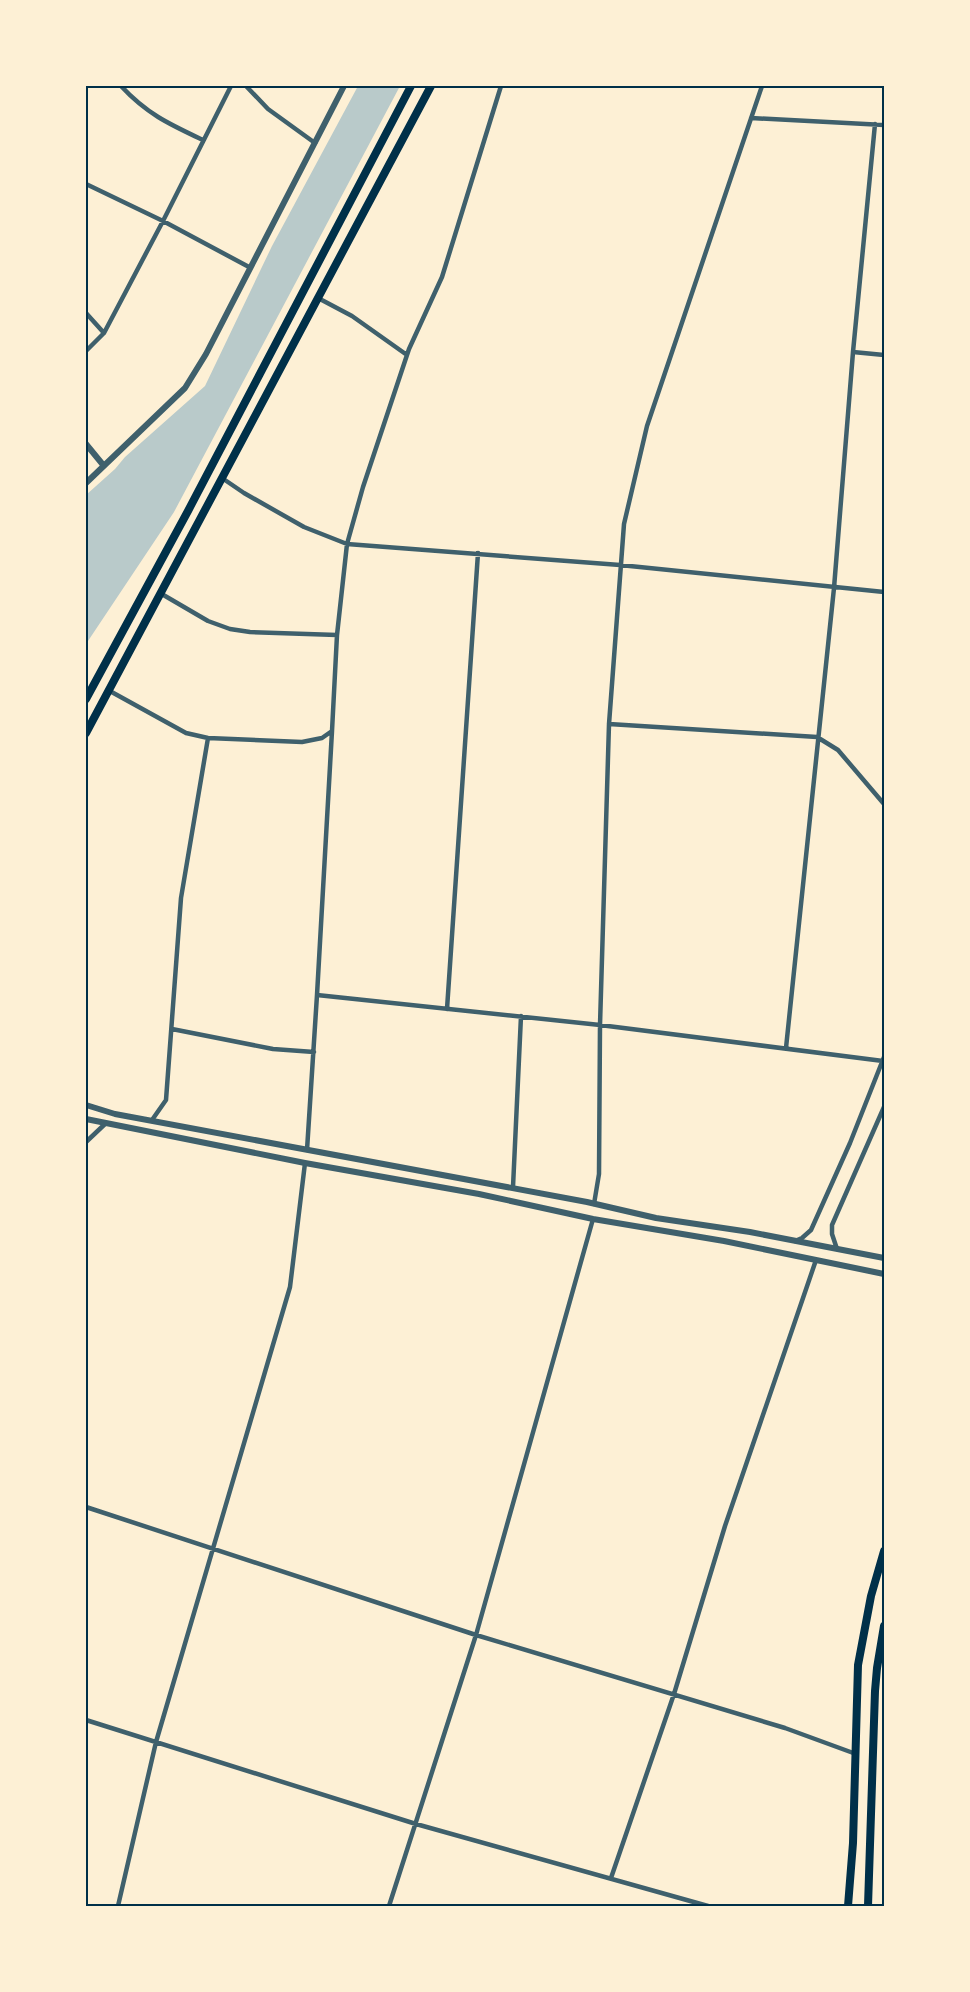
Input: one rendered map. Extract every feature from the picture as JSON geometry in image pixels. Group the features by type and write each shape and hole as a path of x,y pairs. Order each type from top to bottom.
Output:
{"main road":[{"path":"86,699 411,86"},
{"path":"86,733 431,86"},
{"path":"848,1906 853,1843 858,1665 871,1596 885,1551"},
{"path":"868,1906 875,1691 885,1626"}],"street":[{"path":"121,86 154,116 203,140"},
{"path":"86,351 104,333 231,86"},
{"path":"246,86 268,109 315,144"},
{"path":"86,483 185,388 206,354 344,86"},
{"path":"307,1150 337,636 347,544 363,487 407,355 442,277 501,86"},
{"path":"594,1204 599,1174 600,1024 609,724 624,524 647,426 762,86"},
{"path":"751,118 885,125"},
{"path":"786,1048 834,588 853,352 875,124"},
{"path":"86,185 163,221 249,267"},
{"path":"318,298 352,316 407,355"},
{"path":"86,313 104,333"},
{"path":"853,352 885,355"},
{"path":"86,444 104,466"},
{"path":"222,478 304,527 347,544 620,565 885,592"},
{"path":"447,1009 478,553"},
{"path":"160,593 208,621 230,629 337,636"},
{"path":"108,690 186,733 208,738 302,742 322,738 332,731"},
{"path":"609,724 817,736 838,750 885,804"},
{"path":"152,1120 166,1100 181,898 208,738"},
{"path":"317,995 600,1024 884,1059 811,1230 795,1241"},
{"path":"513,1187 521,1016"},
{"path":"172,1029 273,1049 314,1052"},
{"path":"86,1105 115,1114 513,1187 656,1218 885,1258"},
{"path":"837,1249 832,1234 832,1225 885,1107"},
{"path":"86,1119 885,1274"},
{"path":"86,1142 105,1124"},
{"path":"118,1906 156,1742 290,1287 305,1163"},
{"path":"389,1906 476,1635 593,1219"},
{"path":"611,1878 674,1694 725,1526 816,1260"},
{"path":"86,1507 476,1635 785,1728 856,1754"},
{"path":"86,1720 416,1824 708,1906"}],"shaded area":[{"path":"358,86 400,86 174,512 86,644 86,495 205,386 272,246"}]}
